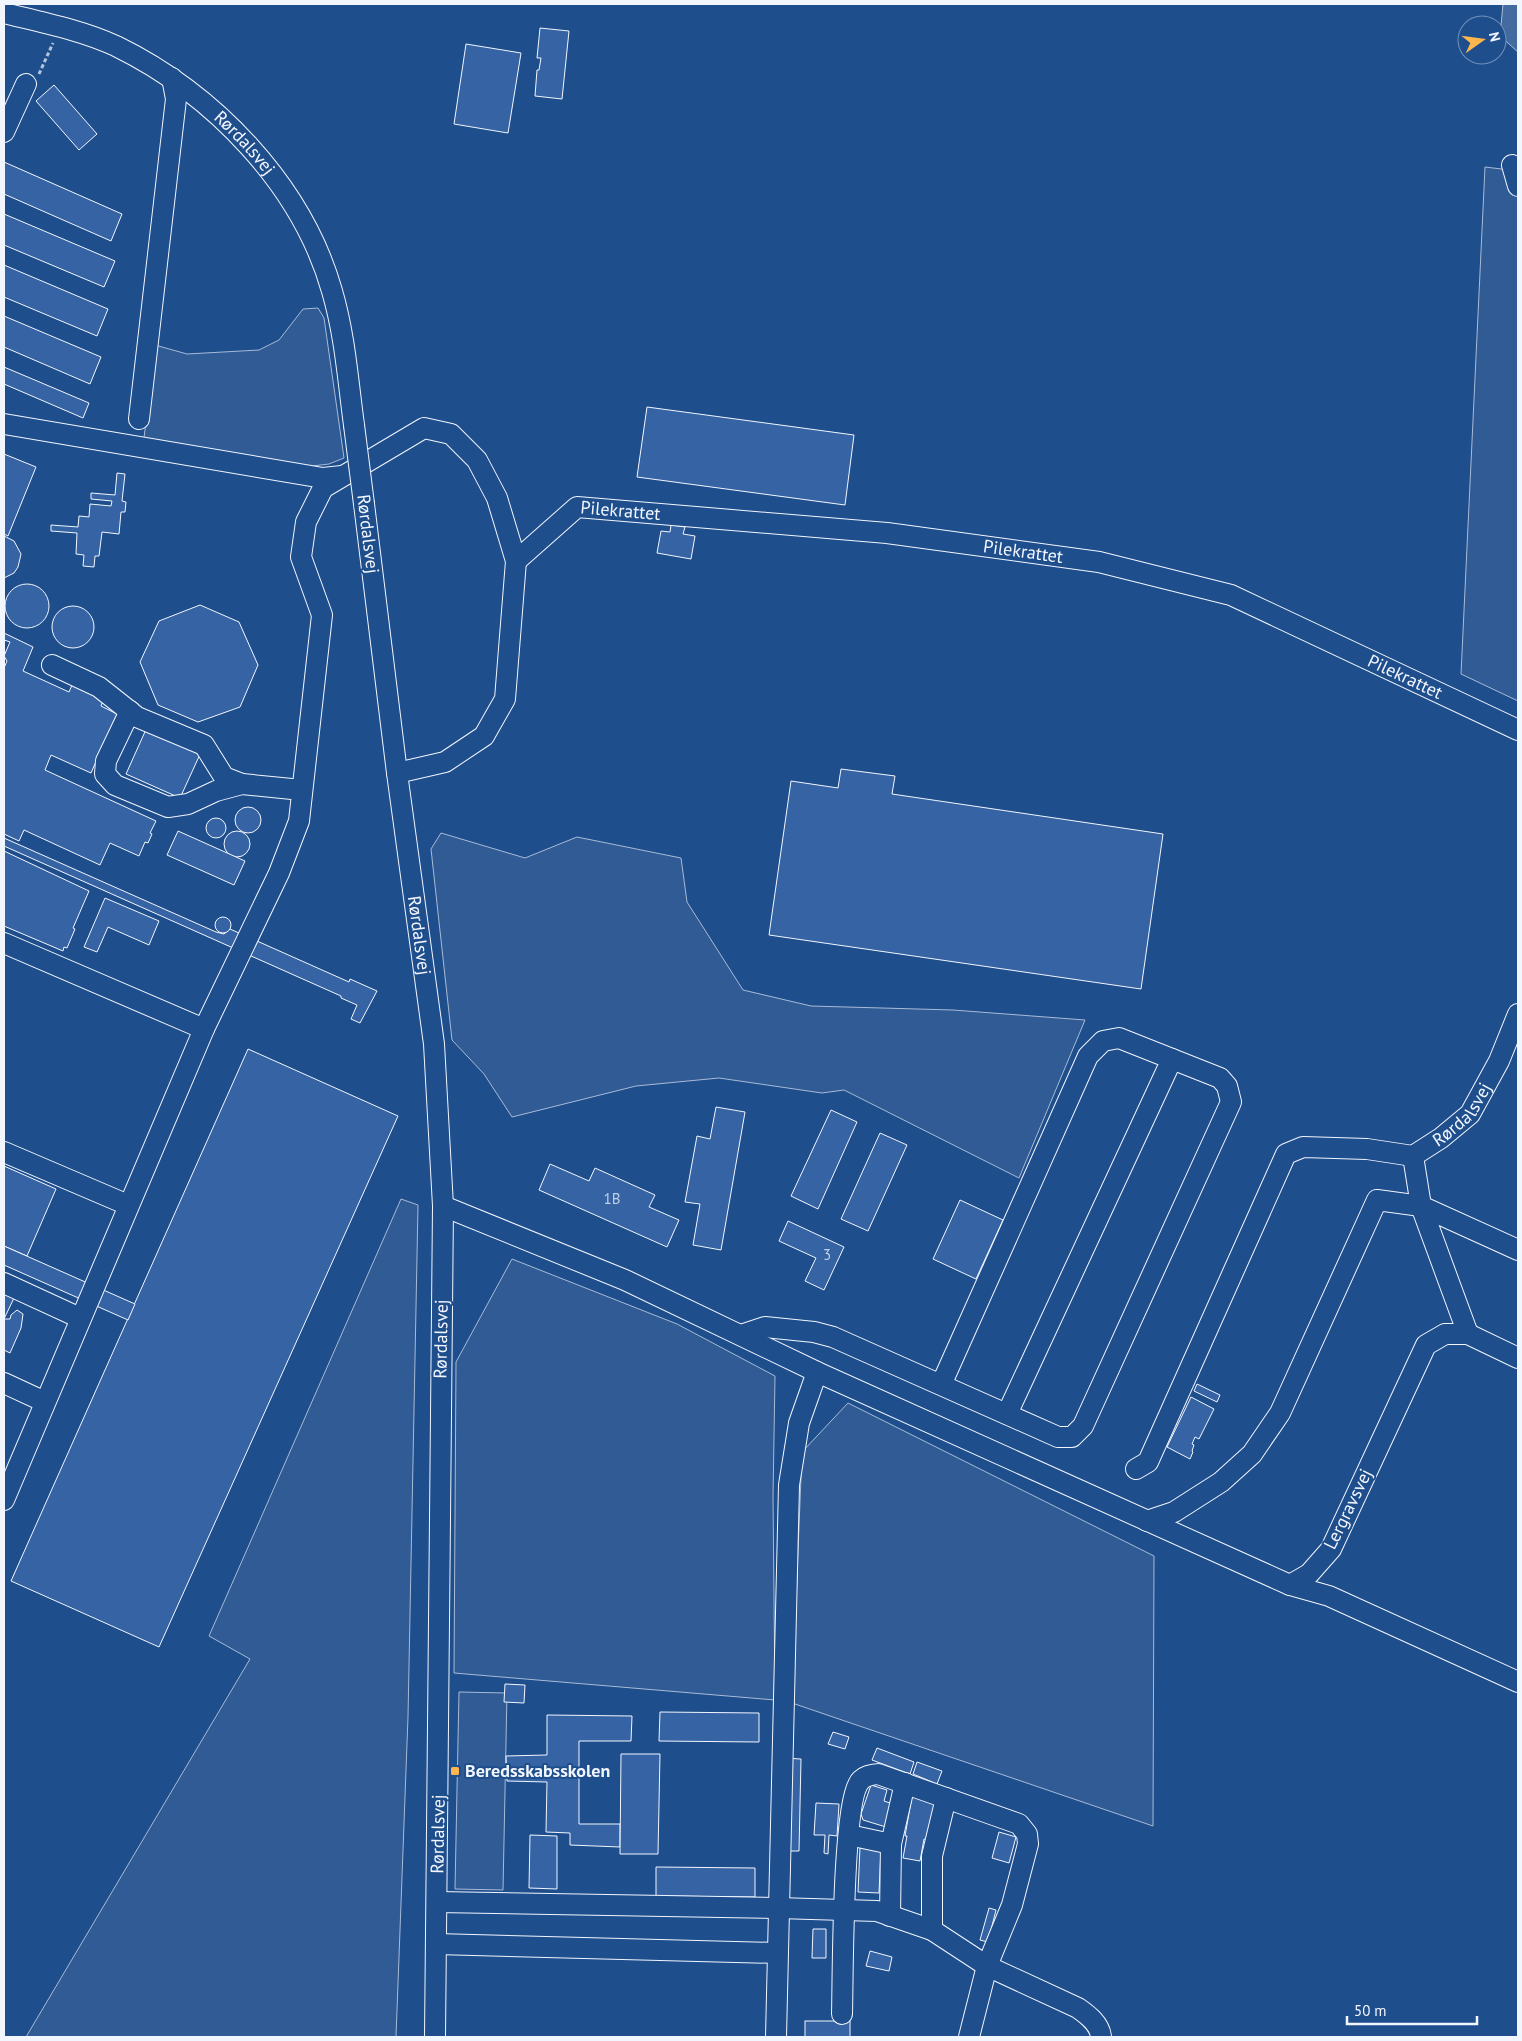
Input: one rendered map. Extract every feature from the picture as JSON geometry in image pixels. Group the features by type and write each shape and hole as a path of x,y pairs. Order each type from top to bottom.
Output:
{"street":[{"name":"Rørdalsvej","path":"4,13 60,26 115,46 172,78 216,113 257,156 296,207 322,262 332,291 340,326 397,773 434,1044 443,1206 435,2037"},
{"path":"139,419 176,99 172,78"},
{"path":"4,132 26,84"},
{"path":"1512,165 1518,186"},
{"path":"4,424 323,478 344,476"},
{"path":"4,1500 204,1029 279,873 299,821 322,615 300,557 306,522 324,488 424,428 451,434 477,460 497,498 516,561 505,699 484,736 445,762 397,773"},
{"name":"Pilekrattet","path":"516,561 577,507 887,533 1099,562 1231,595 1518,730"},
{"path":"52,665 99,688 137,717 204,745 224,777 242,784 302,790"},
{"path":"130,711 106,761 105,774 115,786 168,807 188,804 216,791 242,784"},
{"path":"4,943 204,1029"},
{"name":"Rørdalsvej","path":"1421,1206 1413,1156 1441,1138 1470,1114 1500,1061 1518,1014"},
{"path":"741,1335 766,1327 814,1332 833,1337 941,1385 1007,1414 1058,1437 1072,1437 1083,1426 1231,1102 1227,1086 1220,1078 1118,1038 1103,1041 1088,1056 941,1385"},
{"path":"1007,1414 1172,1059"},
{"path":"1136,1468 1148,1462 1286,1154 1303,1147 1367,1149 1413,1156"},
{"path":"4,1152 128,1205"},
{"path":"1147,1521 1174,1512 1221,1482 1252,1454 1280,1413 1377,1200 1421,1206 1518,1250"},
{"path":"443,1206 625,1280 817,1372 1147,1521 1290,1585 1329,1596 1518,1682"},
{"path":"1421,1206 1468,1334"},
{"path":"4,1283 80,1318"},
{"name":"Lergravsvej","path":"1290,1585 1309,1574 1331,1549 1426,1345 1446,1334 1468,1334 1518,1358"},
{"path":"776,2037 789,1485 799,1423 817,1372"},
{"path":"4,1383 45,1402"},
{"path":"842,2014 844,1910 849,1835 855,1791 860,1780 868,1775 878,1774 1019,1824 1027,1834 1028,1844 1012,1905 987,1966 969,2037"},
{"path":"890,1916 891,1844 905,1784"},
{"path":"932,1930 932,1856 946,1798"},
{"path":"849,1835 891,1844"},
{"path":"437,1902 876,1911 932,1930 987,1966 1078,2008 1091,2018 1100,2031 1101,2037"},
{"path":"436,1944 777,1952"}],"path":[{"path":"26,84 35,82 60,26"}],"shaded area":[{"path":"1503,4 1518,4 1518,52 1507,42 1507,15 1502,15"},
{"path":"1485,167 1518,171 1518,701 1461,674"},
{"path":"318,308 324,318 344,458 329,464 304,467 144,438 155,345 187,354 259,350 279,340 303,309"},
{"path":"441,833 525,858 577,837 681,858 687,902 743,990 811,1006 953,1010 1085,1020 1019,1178 844,1090 822,1093 719,1078 636,1086 512,1117 484,1074 452,1040 431,849"},
{"path":"401,1199 418,1205 408,1717 396,2037 26,2037 250,1659 209,1636"},
{"path":"512,1259 677,1324 775,1376 773,1497 775,1700 454,1673 456,1362"},
{"path":"848,1403 1154,1556 1153,1826 792,1703 802,1452"},
{"path":"459,1692 507,1693 503,1890 455,1889"}],"building":[{"path":"540,28 569,31 562,99 535,96 537,70 539,70 541,58 537,58"},
{"path":"466,44 521,53 508,133 454,124"},
{"path":"54,85 97,134 79,150 36,101"},
{"path":"4,162 122,214 111,241 4,194"},
{"path":"4,214 115,261 104,287 4,245"},
{"path":"4,265 108,309 97,336 4,297"},
{"path":"4,316 101,357 90,384 4,347"},
{"path":"4,367 89,403 83,418 4,384"},
{"path":"647,407 854,435 845,505 637,477"},
{"path":"4,454 36,467 8,536 4,534"},
{"path":"117,473 125,474 122,501 126,502 125,512 121,512 119,534 102,532 99,556 95,556 94,567 83,566 84,555 76,554 77,533 51,531 51,525 78,527 79,516 89,517 90,504 111,506 112,501 91,499 91,493 115,495"},
{"path":"671,525 685,527 683,534 695,536 691,559 657,553 661,531 670,532"},
{"path":"4,536 14,541 21,554 18,567 14,573 4,578"},
{"path":"27,584 39,588 45,594 49,606 45,618 39,624 27,628 15,624 9,618 5,606 9,594 15,588"},
{"path":"200,605 239,622 258,665 240,707 198,722 158,705 140,662 159,621"},
{"path":"77,606 85,609 91,615 94,627 91,639 85,645 69,648 61,645 55,639 52,623 55,615 61,609"},
{"path":"4,633 33,647 23,671 69,692 72,685 104,698 101,706 117,714 91,773 51,755 45,770 156,821 150,833 152,834 148,843 145,842 139,856 110,843 100,865 24,830 19,841 4,834 4,668 7,661 4,656 10,642 4,640"},
{"path":"148,725 202,750 180,798 126,774"},
{"path":"841,769 895,776 892,794 1163,834 1141,989 769,935 791,781 838,788"},
{"path":"248,807 257,811 261,820 257,829 248,833 239,829 235,820 239,811"},
{"path":"216,818 223,821 226,828 223,835 216,838 209,835 206,828 209,821"},
{"path":"178,831 245,861 234,885 167,855"},
{"path":"237,831 246,835 250,844 246,853 237,857 228,853 224,844 228,835"},
{"path":"4,838 216,932 224,934 230,929 349,982 350,979 377,991 360,1023 351,1019 357,1005 341,998 341,996 4,846"},
{"path":"4,851 89,891 73,928 75,929 67,948 64,947 63,951 4,926"},
{"path":"105,898 159,921 149,945 108,927 97,952 84,947"},
{"path":"223,917 229,919 231,925 229,931 223,933 217,931 215,925 217,919"},
{"path":"248,1049 398,1116 159,1647 11,1581"},
{"path":"716,1107 745,1112 721,1250 693,1245 700,1204 685,1202 697,1136 710,1139"},
{"path":"831,1110 857,1122 818,1209 791,1196"},
{"path":"880,1133 907,1145 868,1231 841,1219"},
{"path":"550,1164 589,1181 595,1168 655,1195 649,1207 679,1220 667,1247 539,1190"},
{"path":"4,1166 56,1189 27,1256 4,1246"},
{"path":"960,1200 1003,1220 976,1279 933,1259"},
{"path":"788,1221 844,1247 824,1290 805,1281 816,1258 779,1241"},
{"path":"4,1246 135,1304 128,1320 4,1265"},
{"path":"4,1293 14,1298 4,1319"},
{"path":"17,1310 23,1314 21,1328 10,1353 4,1350 4,1319 10,1319 11,1315"},
{"path":"1197,1384 1220,1395 1217,1402 1194,1391"},
{"path":"1191,1397 1214,1409 1199,1439 1195,1437 1190,1459 1167,1447"},
{"path":"505,1684 525,1685 524,1703 504,1702"},
{"path":"660,1712 759,1713 759,1742 659,1741"},
{"path":"547,1715 632,1716 631,1741 579,1741 579,1824 620,1824 620,1847 570,1845 570,1833 546,1832 547,1782 507,1781 506,1756 547,1755"},
{"path":"833,1732 849,1737 845,1749 828,1744"},
{"path":"877,1748 914,1762 910,1774 872,1760"},
{"path":"621,1754 660,1754 658,1854 620,1854"},
{"path":"782,1758 801,1759 799,1851 783,1851"},
{"path":"917,1762 942,1771 937,1784 913,1774"},
{"path":"871,1785 887,1790 884,1801 893,1804 886,1827 863,1820 861,1814"},
{"path":"912,1796 935,1801 928,1840 924,1839 920,1861 903,1858"},
{"path":"816,1803 839,1804 837,1836 829,1835 828,1854 824,1853 825,1835 814,1835"},
{"path":"999,1832 1016,1837 1009,1863 992,1858"},
{"path":"530,1835 557,1836 557,1889 529,1888"},
{"path":"860,1847 881,1848 879,1893 858,1892"},
{"path":"656,1867 755,1868 755,1897 656,1896"},
{"path":"989,1908 996,1910 988,1942 980,1940"},
{"path":"813,1929 826,1929 826,1958 812,1958"},
{"path":"870,1951 892,1957 889,1971 866,1966"},
{"path":"805,2021 850,2021 850,2037 805,2037"}],"place":[{"name":"Beredsskabsskolen","path":"455,1771"}]}
